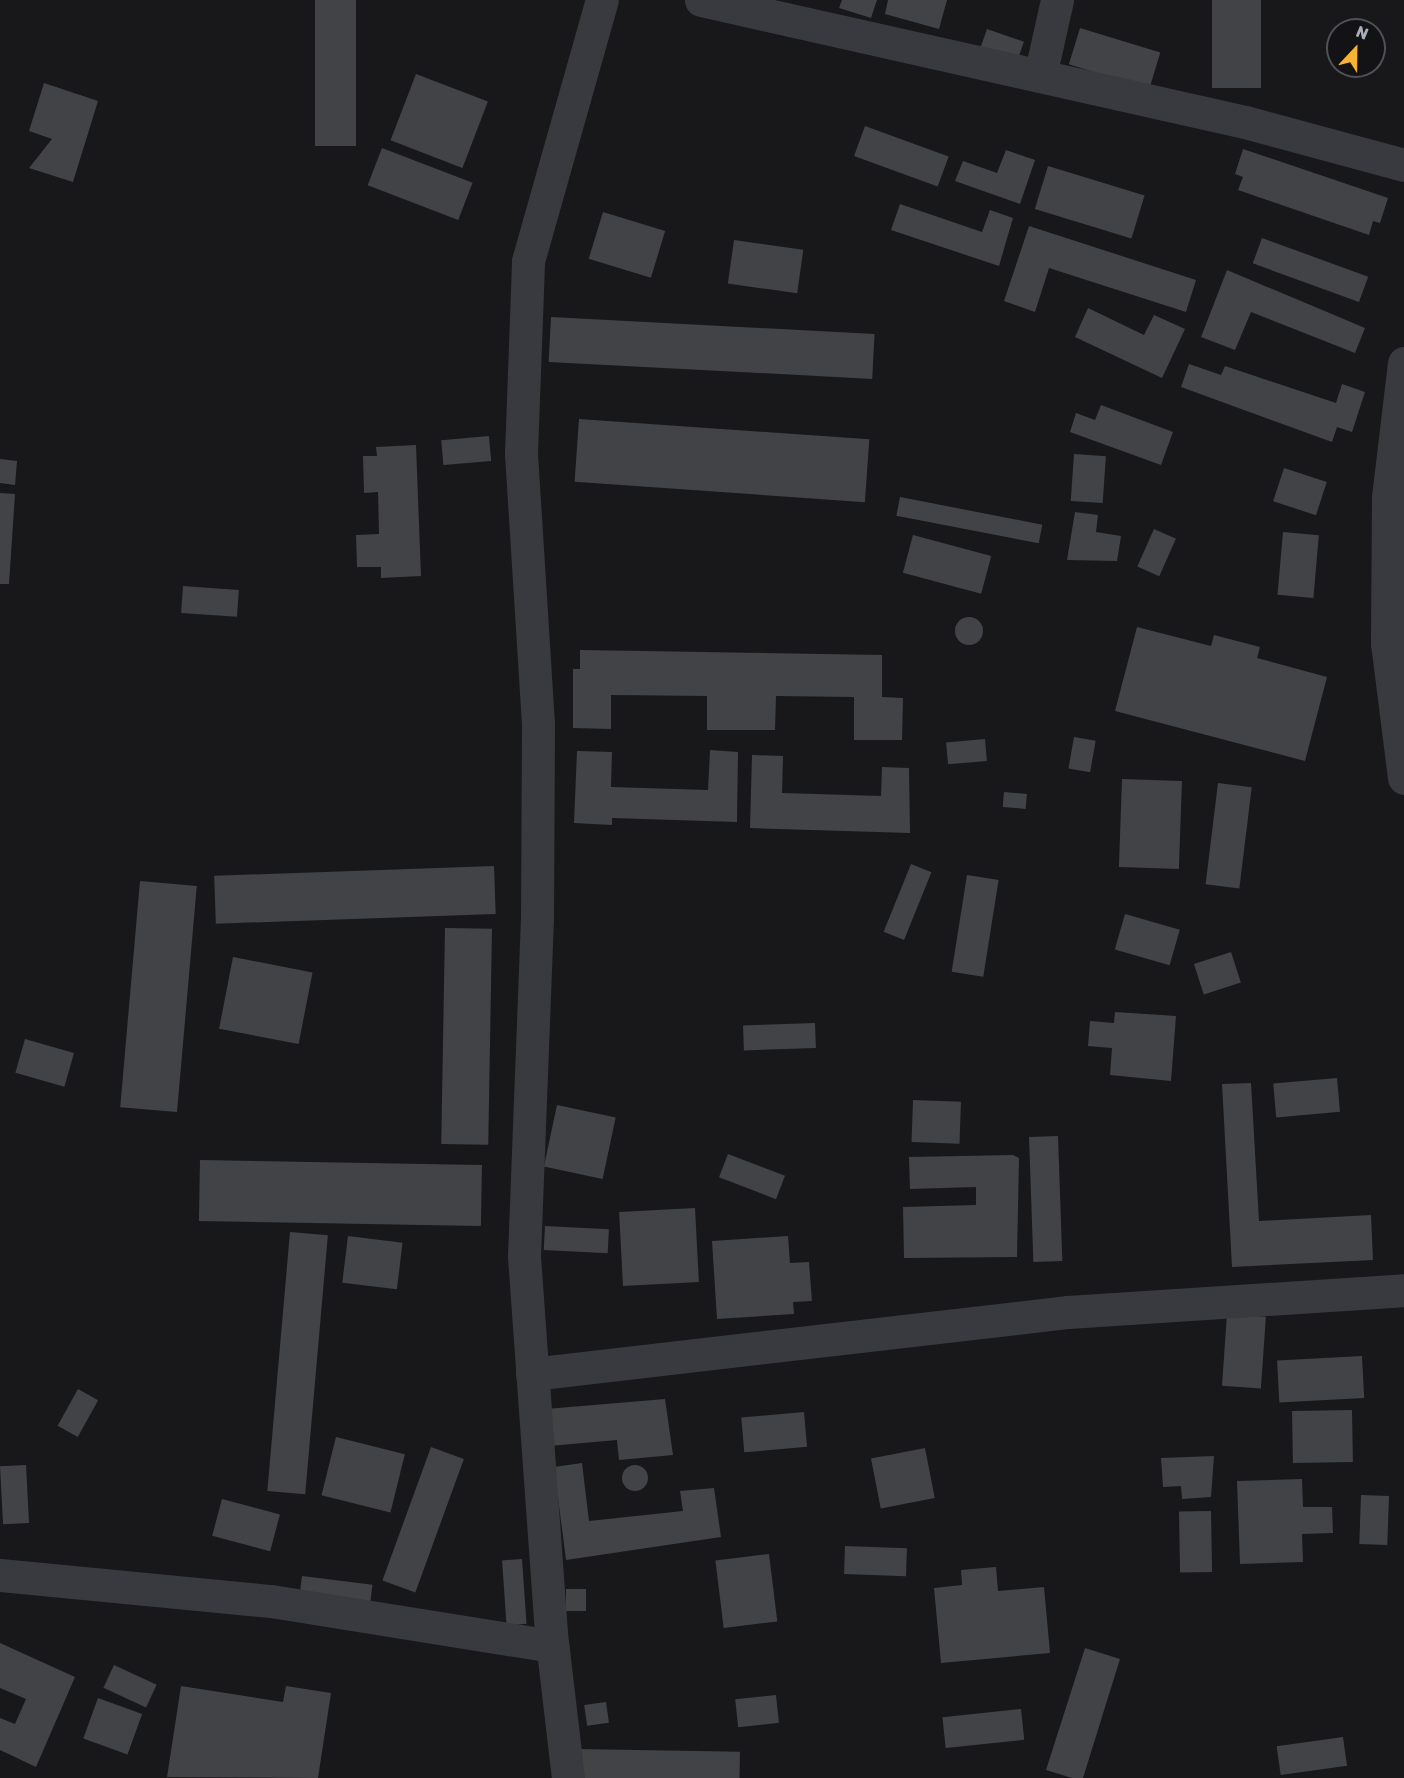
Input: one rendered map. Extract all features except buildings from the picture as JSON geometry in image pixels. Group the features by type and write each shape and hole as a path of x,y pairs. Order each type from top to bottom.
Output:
{"street":[{"path":"568,1778 552,1646 524,1256 537,919 538,724 521,454 528,261 603,0"},
{"path":"701,0 1040,76 1404,165"},
{"path":"1040,76 1057,0"},
{"path":"1404,363 1388,497 1387,632 1404,778"},
{"path":"532,1374 1068,1312 1404,1290"},
{"path":"0,1575 272,1601 552,1646"}]}
